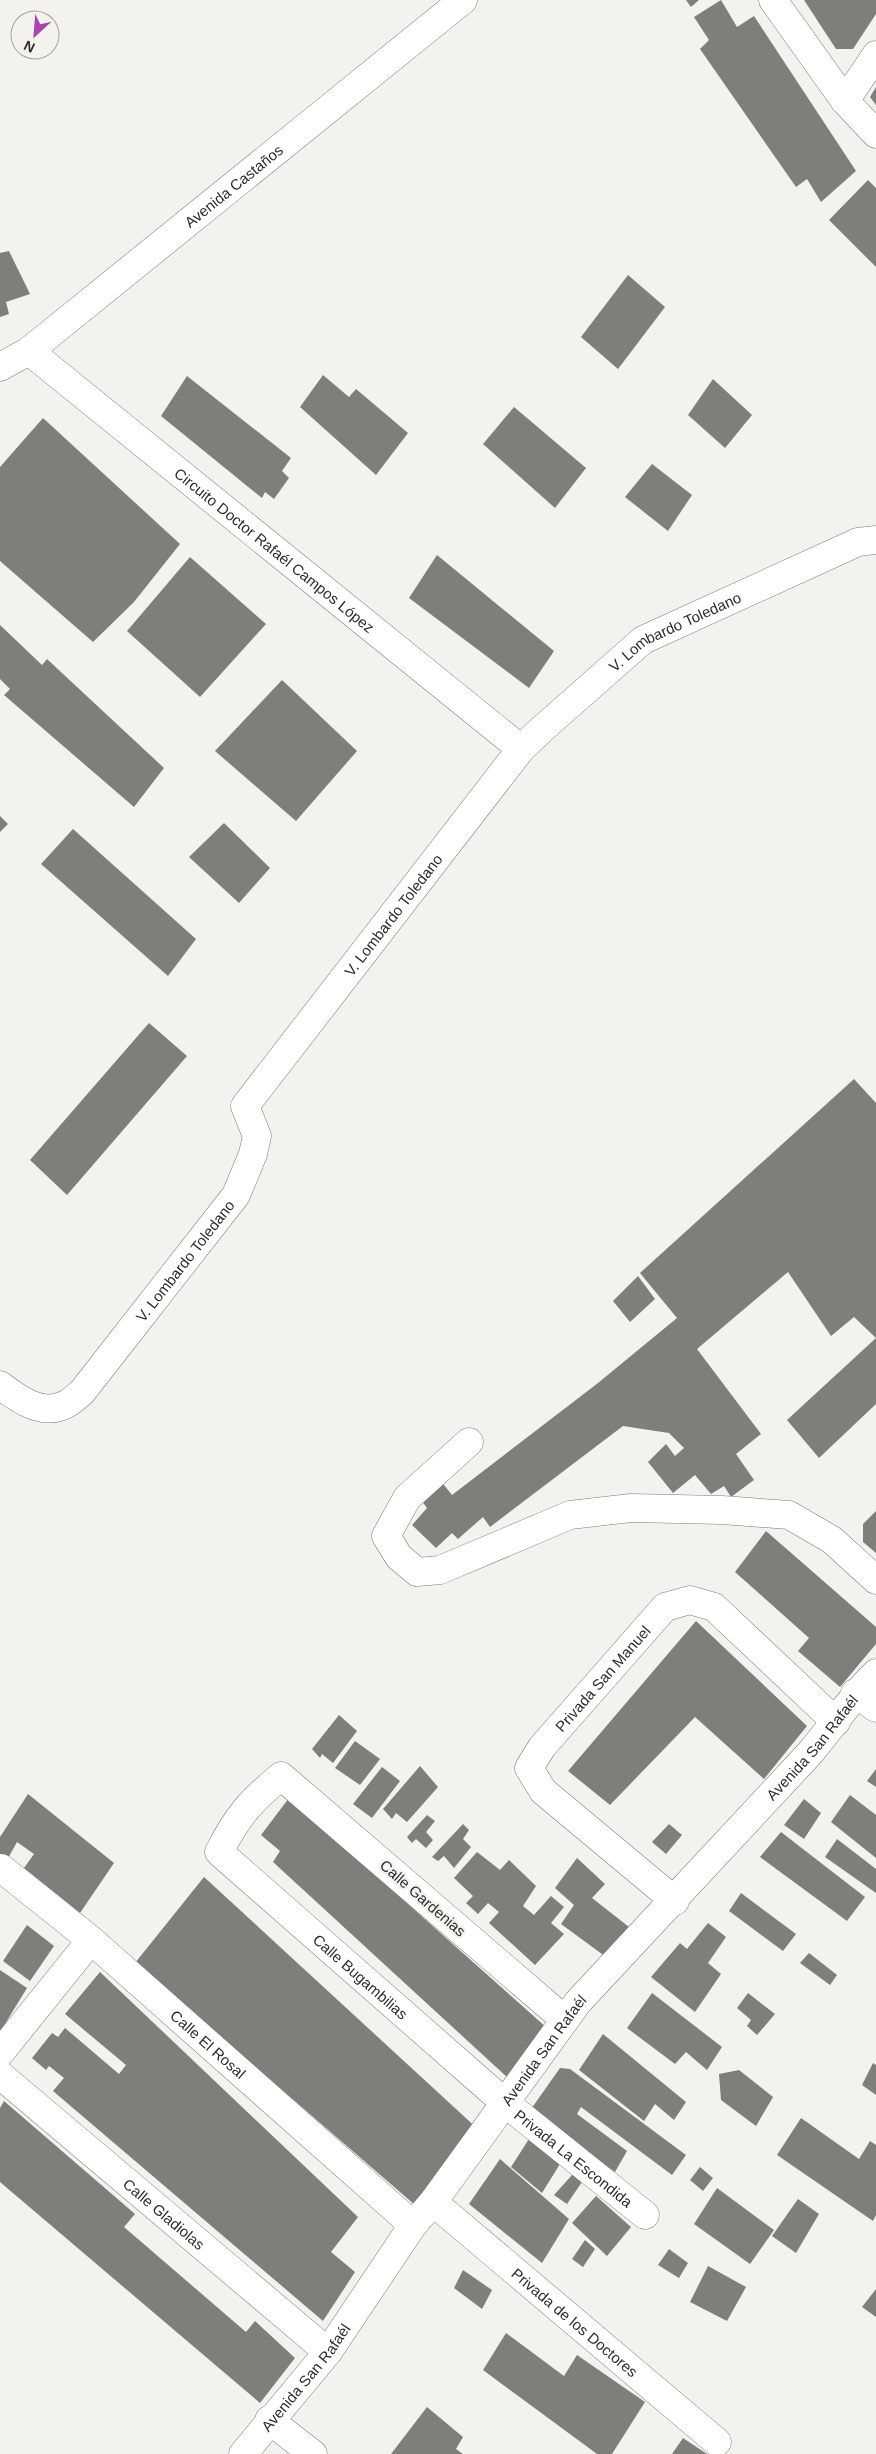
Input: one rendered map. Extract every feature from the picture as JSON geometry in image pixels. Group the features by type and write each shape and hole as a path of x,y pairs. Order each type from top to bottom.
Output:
{"street":[{"name":"Avenida Castaños","path":"0,367 29,351 463,0"},
{"path":"772,0 845,101 876,134"},
{"path":"845,101 876,55"},
{"name":"Circuito Doctor Rafaél Campos López","path":"29,351 521,749"},
{"name":"V. Lombardo Toledano","path":"0,1385 29,1404 46,1409 62,1406 82,1392 236,1195 253,1154 257,1136 245,1106 521,749 643,640 858,542 876,540"},
{"path":"469,1442 407,1498 386,1536 399,1557 417,1572 440,1570 570,1515 631,1508 722,1510 789,1515 832,1540 876,1580"},
{"name":"Privada San Manuel","path":"675,1901 543,1791 529,1768 542,1747 665,1607 690,1600 714,1607 836,1722"},
{"name":"Avenida San Rafaél","path":"243,2454 269,2420 328,2352 413,2225 433,2202 578,2002 675,1901 836,1722 866,1700 876,1673"},
{"name":"Calle Bugambilias","path":"281,1776 249,1803 232,1825 219,1852 504,2102"},
{"name":"Calle Gardenias","path":"281,1776 564,2020"},
{"name":"Calle El Rosal","path":"1,1868 91,1940 413,2225"},
{"path":"0,2053 91,1940"},
{"name":"Calle Gladiolas","path":"0,2075 328,2352"},
{"name":"Privada La Escondida","path":"504,2102 645,2216"},
{"name":"Privada de los Doctores","path":"433,2202 717,2442"},
{"path":"269,2420 313,2454"}],"building":[{"path":"686,0 699,0 691,7"},
{"path":"721,0 737,27 754,16 856,171 821,202 807,179 796,187 700,49 709,40 694,17"},
{"path":"804,0 876,0 876,14 853,49 836,49"},
{"path":"876,87 876,105 870,97"},
{"path":"868,180 876,188 876,267 829,220"},
{"path":"9,251 30,294 6,302 9,314 0,317 0,253"},
{"path":"628,275 665,307 618,369 581,337"},
{"path":"323,375 349,397 356,389 408,433 376,475 300,407"},
{"path":"187,376 291,458 282,471 289,478 274,499 265,492 262,498 161,416"},
{"path":"713,379 752,415 725,448 688,415"},
{"path":"514,407 586,468 555,508 483,444"},
{"path":"43,418 180,544 134,602 93,642 0,561 0,467"},
{"path":"652,464 692,495 668,531 625,497"},
{"path":"437,555 554,651 529,688 409,598"},
{"path":"190,557 266,624 200,697 127,631"},
{"path":"0,625 42,665 47,659 164,768 134,807 4,695 10,689 0,679"},
{"path":"282,680 357,751 296,821 215,751"},
{"path":"0,816 8,824 0,832"},
{"path":"224,823 270,868 239,903 189,857"},
{"path":"73,829 196,939 168,976 41,864"},
{"path":"149,1023 187,1056 67,1195 30,1160"},
{"path":"854,1079 876,1103 876,1338 854,1317 831,1336 788,1272 697,1349 761,1434 736,1454 754,1480 731,1497 724,1486 711,1494 695,1475 673,1493 648,1462 666,1444 675,1456 684,1448 669,1433 623,1426 490,1527 483,1517 458,1539 452,1533 436,1548 412,1525 427,1508 419,1497 440,1480 452,1495 598,1383 677,1318 640,1273"},
{"path":"638,1276 655,1299 630,1322 613,1301"},
{"path":"876,1338 876,1404 819,1458 787,1420"},
{"path":"876,1511 876,1553 863,1542 863,1524"},
{"path":"766,1531 876,1627 876,1644 840,1687 798,1651 809,1638 735,1572"},
{"path":"696,1621 807,1726 764,1779 695,1717 610,1805 568,1771"},
{"path":"339,1715 357,1731 333,1763 322,1754 320,1758 312,1749"},
{"path":"355,1741 380,1759 360,1785 335,1768"},
{"path":"420,1766 438,1787 407,1822 396,1813 392,1819 383,1809"},
{"path":"382,1767 400,1781 372,1818 353,1804"},
{"path":"876,1769 876,1787 867,1781"},
{"path":"28,1794 114,1863 80,1913 24,1868 34,1854 17,1842 7,1860 0,1855 0,1837"},
{"path":"850,1795 876,1815 876,1858 831,1822"},
{"path":"289,1798 547,2028 508,2078 273,1862 280,1851 261,1835"},
{"path":"804,1799 821,1813 804,1839 784,1825"},
{"path":"427,1815 435,1821 426,1832 433,1840 426,1848 416,1839 412,1843 407,1837"},
{"path":"463,1824 469,1830 463,1839 471,1847 454,1868 444,1856 438,1861 432,1857"},
{"path":"669,1824 682,1835 666,1854 652,1842"},
{"path":"781,1832 865,1897 847,1921 760,1857"},
{"path":"837,1839 876,1869 876,1893 825,1857"},
{"path":"477,1852 500,1870 509,1860 536,1886 523,1906 534,1915 551,1896 564,1907 551,1923 564,1934 535,1965 489,1923 499,1912 488,1903 478,1914 466,1903 473,1896 454,1878"},
{"path":"577,1858 605,1884 592,1898 629,1927 606,1957 561,1924 574,1905 555,1888"},
{"path":"204,1877 481,2132 415,2205 135,1963"},
{"path":"741,1893 796,1934 783,1951 729,1911"},
{"path":"708,1923 726,1937 708,1963 721,1974 695,2012 651,1977 680,1943 687,1949"},
{"path":"27,1925 54,1946 30,1981 3,1961"},
{"path":"809,1953 837,1975 830,1985 800,1963"},
{"path":"0,1970 27,1988 0,2032"},
{"path":"100,1972 358,2217 331,2252 355,2272 323,2321 53,2091 64,2078 49,2066 46,2070 32,2058 52,2033 58,2037 65,2028 119,2074 126,2065 65,2014"},
{"path":"652,1993 722,2047 707,2070 686,2052 675,2064 627,2028"},
{"path":"748,1993 775,2014 757,2035 747,2026 751,2020 737,2008"},
{"path":"603,2034 686,2102 674,2120 655,2104 644,2121 579,2070"},
{"path":"873,2063 876,2065 876,2095 862,2085"},
{"path":"560,2068 570,2069 686,2155 672,2175 581,2107 577,2114 627,2151 615,2172 529,2112"},
{"path":"739,2070 773,2097 756,2126 721,2100 719,2074"},
{"path":"4,2101 135,2214 124,2227 246,2332 255,2321 295,2358 260,2403 0,2182 0,2108"},
{"path":"801,2118 859,2159 870,2141 876,2145 876,2215 873,2221 777,2155"},
{"path":"529,2139 560,2164 542,2193 511,2167"},
{"path":"500,2159 569,2219 542,2263 469,2204"},
{"path":"700,2167 713,2178 703,2191 690,2180"},
{"path":"573,2174 582,2182 567,2204 554,2195"},
{"path":"717,2188 774,2230 750,2264 694,2224"},
{"path":"596,2196 631,2227 607,2256 572,2223"},
{"path":"798,2199 819,2214 796,2253 772,2236"},
{"path":"585,2240 595,2249 583,2267 572,2259"},
{"path":"669,2249 688,2263 679,2278 658,2265"},
{"path":"708,2266 746,2287 727,2321 690,2302"},
{"path":"463,2270 492,2290 482,2309 454,2288"},
{"path":"876,2289 876,2317 862,2307"},
{"path":"506,2333 564,2376 577,2355 645,2402 612,2454 597,2454 483,2370"},
{"path":"427,2407 463,2437 456,2449 463,2454 391,2454"},
{"path":"683,2438 707,2454 672,2454"}]}
